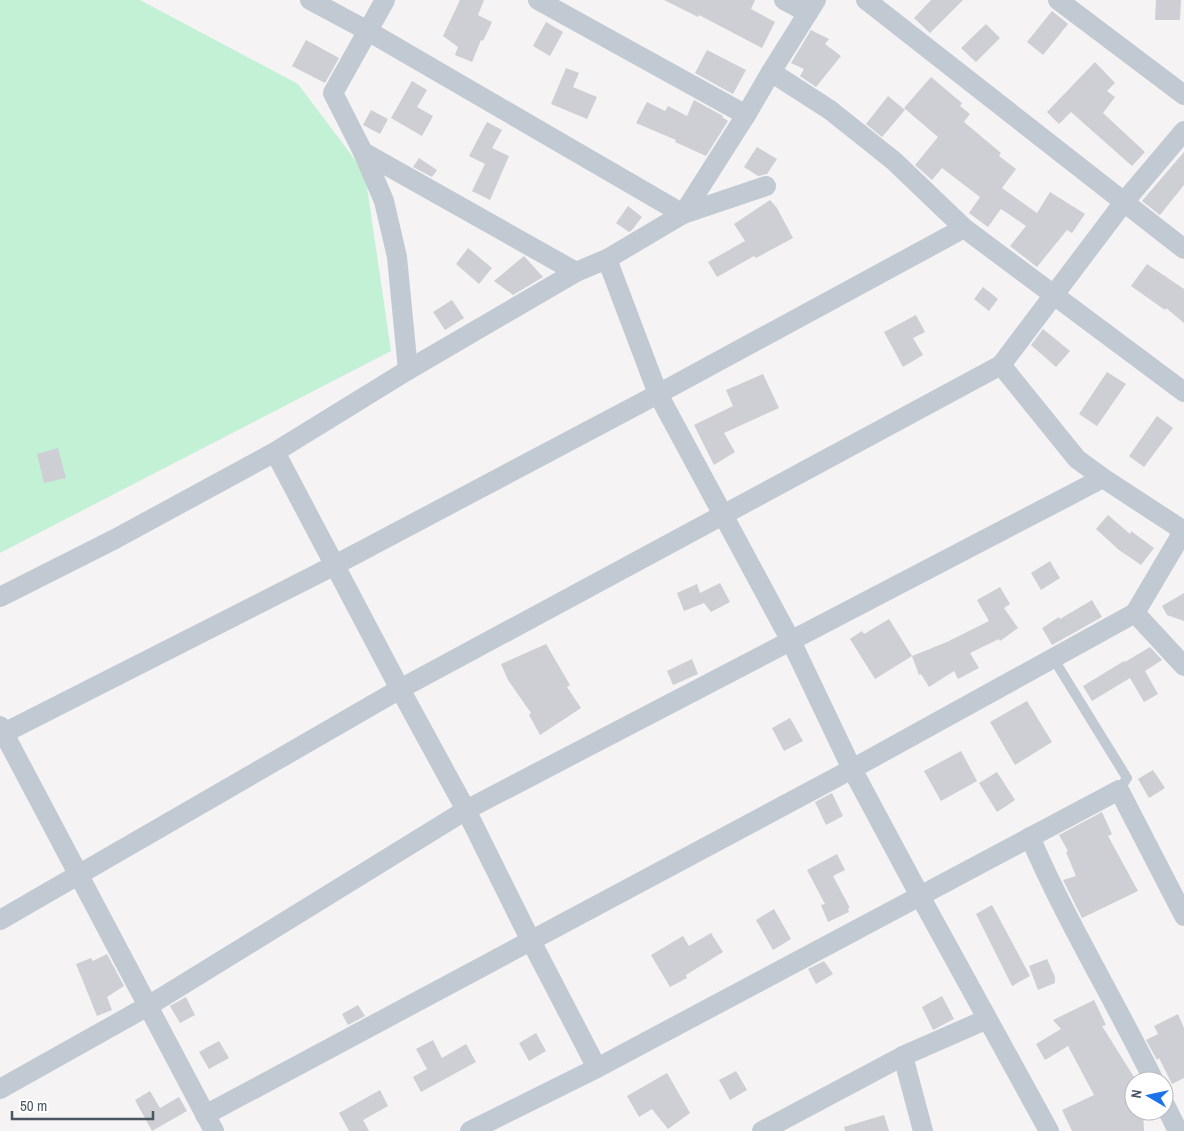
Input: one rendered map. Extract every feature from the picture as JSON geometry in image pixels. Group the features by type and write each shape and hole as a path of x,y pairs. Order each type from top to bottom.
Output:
{"street":[{"path":"310,0 368,31 684,214"},
{"path":"385,0 333,93 363,152 384,201 397,257 408,370"},
{"path":"538,0 746,114"},
{"path":"684,214 812,7 784,0"},
{"path":"866,0 1184,249"},
{"path":"1058,0 1184,95"},
{"path":"771,72 830,110 894,161 964,228 1184,392"},
{"path":"0,920 400,689 1001,365 1124,202 1184,131"},
{"path":"363,152 576,272"},
{"path":"0,597 115,539 276,452 408,370 576,272 607,259 684,214 766,186"},
{"path":"964,228 658,394 335,565 2,729 7,757 79,875 211,1127 531,941 852,770 1135,612 1184,531 1077,459 1001,365"},
{"path":"607,259 658,394 791,641 852,770 1049,1131"},
{"path":"276,452 400,689 466,810 531,941 598,1068"},
{"path":"0,1089 148,1006 466,810 1103,478"},
{"path":"1135,612 1184,666"},
{"path":"470,1131 598,1068 1119,790 1182,908"},
{"path":"1030,837 1051,886 1149,1071"},
{"path":"762,1131 902,1056 987,1019"},
{"path":"902,1056 923,1131"}],"lane":[{"path":"1053,658 1127,778 1119,790"}],"green space":[{"path":"0,0 140,0 298,84 365,173 391,351 0,553"}],"building":[{"path":"460,0 484,0 478,15 492,22 483,41 481,40 472,62 455,55 458,47 443,36"},
{"path":"664,0 755,0 751,9 775,22 762,48 699,15 698,17"},
{"path":"931,0 963,0 930,33 914,18"},
{"path":"1156,0 1181,0 1180,20 1155,20"},
{"path":"1052,11 1068,24 1043,55 1027,42"},
{"path":"546,22 563,32 550,56 533,46"},
{"path":"986,24 1000,38 976,62 961,48"},
{"path":"811,30 829,39 825,44 841,56 816,87 800,76 804,69 791,63"},
{"path":"306,40 339,58 325,83 292,66"},
{"path":"707,50 746,70 733,94 695,73"},
{"path":"1095,62 1115,83 1107,91 1115,97 1103,113 1145,152 1132,166 1071,112 1059,124 1047,112"},
{"path":"566,68 579,73 573,87 597,97 587,119 551,104"},
{"path":"931,77 962,103 960,106 970,114 964,122 1001,153 999,156 1016,169 1002,188 1037,213 1050,192 1085,214 1072,233 1067,230 1037,267 1010,246 1026,226 1001,209 988,227 969,213 980,197 942,168 932,180 915,165 938,137 904,108"},
{"path":"412,81 427,90 417,107 433,116 422,136 391,118"},
{"path":"888,96 905,110 882,137 866,124"},
{"path":"694,100 723,116 728,121 706,156 675,142 676,140 636,123 647,102 665,111 668,106 687,116"},
{"path":"371,110 388,119 380,134 363,125"},
{"path":"487,122 502,130 492,148 509,156 490,200 472,191 485,164 469,156"},
{"path":"757,147 777,159 767,174 758,176 744,167"},
{"path":"1184,152 1184,185 1160,215 1142,201"},
{"path":"419,158 437,170 432,177 413,167"},
{"path":"770,200 777,208 793,238 756,258 754,256 717,277 708,262 745,241 734,224"},
{"path":"628,206 642,217 629,232 616,223"},
{"path":"468,248 492,268 479,284 456,264"},
{"path":"524,256 543,277 513,295 494,281"},
{"path":"1147,264 1184,289 1184,323 1166,308 1165,310 1131,286"},
{"path":"983,287 998,299 989,311 974,299"},
{"path":"452,300 464,318 445,330 433,312"},
{"path":"916,315 925,332 913,338 923,355 903,367 884,332"},
{"path":"1043,329 1070,351 1056,367 1031,345"},
{"path":"1107,372 1126,384 1097,426 1079,414"},
{"path":"763,374 779,408 724,433 735,452 714,465 694,425 733,406 726,390"},
{"path":"1157,416 1173,428 1144,467 1129,456"},
{"path":"58,448 66,478 44,483 37,454"},
{"path":"1108,515 1130,534 1131,531 1154,548 1141,565 1119,550 1096,529"},
{"path":"1050,561 1060,578 1041,590 1031,573"},
{"path":"720,583 730,602 711,612 704,603 684,611 677,593 697,584 700,593"},
{"path":"1000,587 1010,604 1004,608 1018,628 1000,641 999,639 970,653 979,668 958,679 954,671 929,687 921,674 919,675 912,656 947,642 989,621 977,600"},
{"path":"1184,593 1184,621 1167,615 1162,606"},
{"path":"1092,600 1102,617 1052,645 1042,628"},
{"path":"889,619 912,656 875,679 850,639 862,631 864,634"},
{"path":"546,644 570,685 567,687 581,708 540,735 529,715 531,713 508,680 501,664"},
{"path":"1150,647 1162,660 1145,671 1158,694 1144,702 1130,678 1092,701 1083,686"},
{"path":"692,659 698,674 673,685 667,671"},
{"path":"1027,701 1052,742 1015,765 990,722"},
{"path":"790,718 803,741 784,751 772,728"},
{"path":"961,751 977,781 941,801 924,771"},
{"path":"1153,770 1165,788 1149,798 1138,779"},
{"path":"997,772 1015,800 997,812 979,783"},
{"path":"832,793 843,816 826,825 815,802"},
{"path":"1102,812 1112,834 1108,836 1138,891 1082,918 1063,880 1076,876 1066,852 1068,851 1059,835"},
{"path":"837,854 845,870 833,876 850,908 848,908 849,912 828,922 821,905 825,904 807,870"},
{"path":"992,905 1030,976 1012,986 976,914"},
{"path":"774,909 791,939 773,950 756,920"},
{"path":"711,933 723,952 686,975 687,978 670,987 651,955 683,936 689,946"},
{"path":"107,954 124,986 107,997 112,1010 97,1016 76,964 91,958 93,961"},
{"path":"1047,959 1055,977 1055,983 1038,990 1029,966"},
{"path":"824,961 833,974 816,984 808,969"},
{"path":"942,996 954,1019 933,1030 922,1007"},
{"path":"186,997 195,1015 180,1023 170,1006"},
{"path":"1094,1000 1106,1025 1102,1026 1130,1071 1124,1071 1124,1121 1144,1121 1144,1131 1072,1131 1062,1110 1094,1095 1068,1046 1045,1060 1036,1044 1061,1029 1053,1020"},
{"path":"358,1005 365,1016 348,1025 342,1014"},
{"path":"1178,1014 1184,1028 1184,1078 1174,1083 1174,1071 1166,1071 1146,1040 1158,1034 1154,1026"},
{"path":"536,1033 546,1051 529,1061 519,1043"},
{"path":"433,1040 442,1058 466,1044 476,1062 421,1092 413,1077 427,1069 416,1049"},
{"path":"219,1041 229,1058 209,1069 199,1052"},
{"path":"736,1071 747,1090 730,1100 719,1080"},
{"path":"667,1073 690,1113 668,1129 652,1109 639,1117 627,1096"},
{"path":"380,1090 388,1106 363,1120 369,1131 349,1131 339,1113"},
{"path":"150,1091 160,1108 179,1097 187,1111 152,1131 135,1100"},
{"path":"884,1115 889,1131 845,1131 844,1127"}]}
